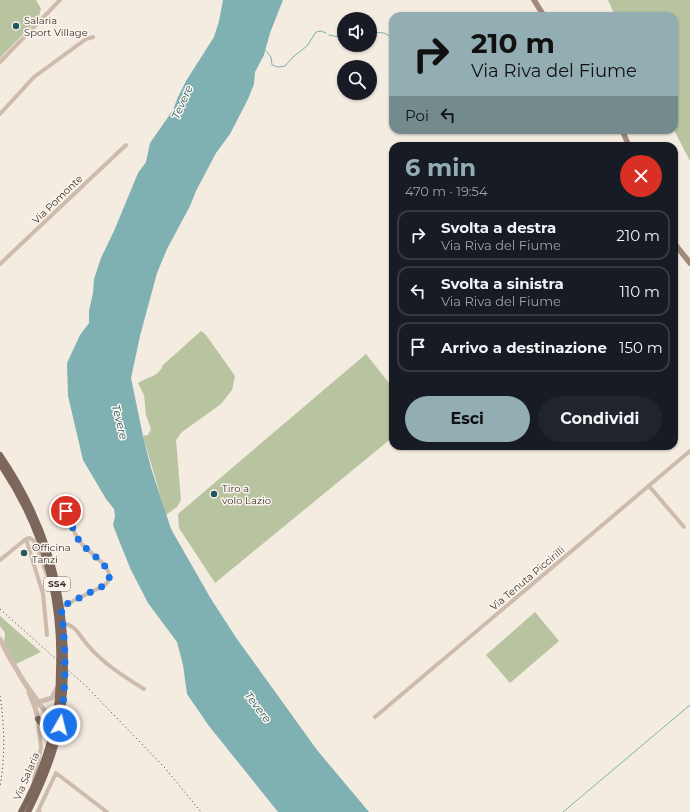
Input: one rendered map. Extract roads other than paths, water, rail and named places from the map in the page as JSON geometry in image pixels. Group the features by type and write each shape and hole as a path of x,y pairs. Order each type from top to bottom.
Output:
{"main road":[{"path":"534,0 542,12"},
{"path":"678,248 690,263"},
{"name":"SS4","path":"0,455 22,490 40,528 52,562 63,624 65,676 57,725"},
{"name":"SS4","path":"0,464 18,493 32,520 53,585 59,626 57,725"},
{"path":"38,719 42,724 47,726 57,725"},
{"name":"Via Salaria","path":"28,812 57,725"},
{"name":"Via Salaria","path":"21,812 35,791"}],"street":[{"path":"0,62 60,0"},
{"path":"0,114 34,77 86,39 93,36"},
{"name":"Via Pomonte","path":"0,264 126,145"},
{"name":"Via Tenuta Piccirilli","path":"375,718 690,451"},
{"path":"649,486 684,527"},
{"path":"61,607 105,585 110,577 101,561 80,541 66,511"},
{"path":"0,560 26,539 30,538 33,540 48,580 53,585"},
{"path":"26,539 43,594 47,635"},
{"path":"63,624 72,626 88,646 98,655 126,678 144,689"},
{"path":"0,639 37,705 57,725"},
{"path":"37,705 53,697 59,676"},
{"path":"37,705 41,748 35,791 46,795"},
{"path":"40,812 38,811 56,773 107,812"}],"water":[{"name":"Tevere","path":"223,0 283,0 270,33 264,55 255,72 254,84 248,99 230,134 216,153 196,191 190,206 167,249 157,273 140,336 131,378 151,468 171,529 211,599 237,639 317,750 369,812 278,812 209,726 187,694 183,665 177,642 148,603 131,570 113,525 115,516 114,509 106,499 83,460 68,396 67,363 80,335 89,323 89,311 94,279 101,258 138,173 146,162 150,143 173,110 186,81 214,37"}],"waterway":[{"path":"266,51 271,57 272,65 278,67 285,66 293,57 307,46 316,32 321,31 326,33"},
{"path":"377,32 384,33 389,36"},
{"path":"329,35 337,37"},
{"path":"563,812 690,705"}],"railway":[{"path":"0,609 86,686 165,768 201,812"},
{"path":"0,696 4,742 0,787"}],"place":[{"name":"Salaria Sport Village","path":"16,26"},
{"name":"Tiro a volo Lazio","path":"214,494"},
{"name":"Officina Tanzi","path":"24,553"}]}
